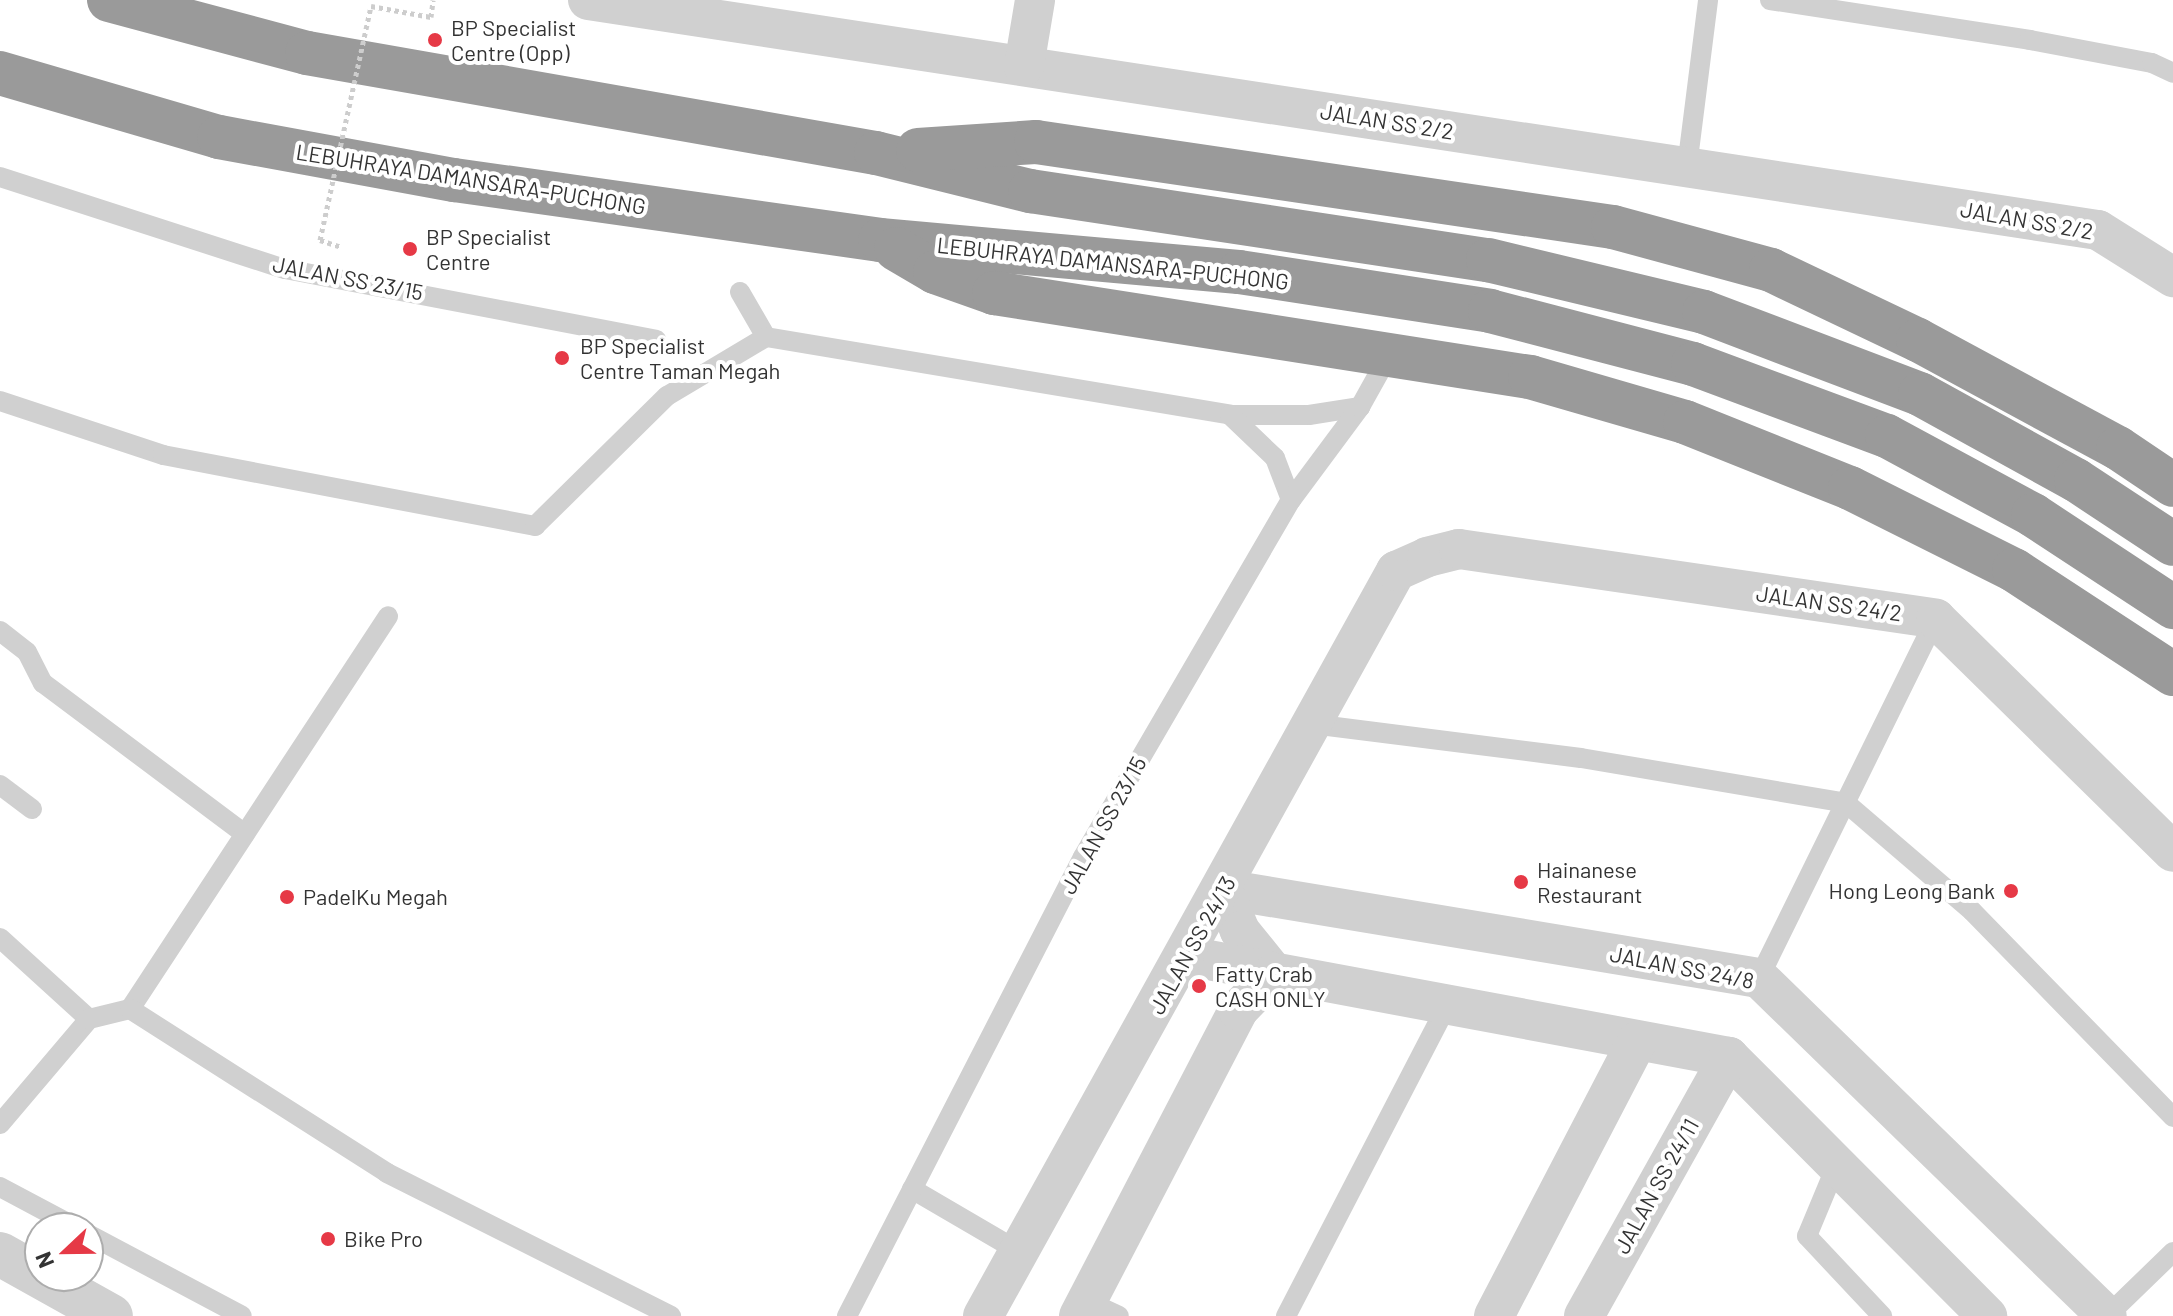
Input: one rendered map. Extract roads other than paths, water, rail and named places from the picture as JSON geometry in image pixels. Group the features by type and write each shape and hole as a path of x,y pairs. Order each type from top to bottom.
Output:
{"highway":[{"path":"109,0 307,53 876,153 1030,191 1488,260 1704,312 1920,394 2076,480 2173,544"},
{"name":"LEBUHRAYA DAMANSARA–PUCHONG","path":"0,73 219,137 454,180 880,240 1239,272 1490,311 1693,364 1887,436 2033,515 2173,607"},
{"path":"876,153 1036,142 1613,227 1771,270 1918,340 2118,448 2173,485"},
{"path":"880,240 935,272 994,293 1390,353 1544,381 1685,422 1836,482 2014,570 2173,674"}],"street":[{"name":"JALAN SS 2/2","path":"588,0 2098,230 2173,277"},
{"path":"1024,66 1035,0"},
{"name":"JALAN SS 24/2","path":"1396,571 1459,549 1936,619"},
{"name":"JALAN SS 24/13","path":"983,1316 1187,956 1396,571"},
{"path":"1936,619 2173,852"},
{"path":"1223,889 1240,931 1274,973"},
{"name":"JALAN SS 24/8","path":"1223,889 1759,978 2107,1316"},
{"path":"1187,956 1729,1057 1837,1164 1975,1314"},
{"path":"1095,1311 1238,1010 1274,973"},
{"path":"1494,1316 1637,1041"},
{"name":"JALAN SS 24/11","path":"1584,1316 1729,1057"},
{"path":"0,1254 111,1316"}],"lane":[{"path":"1687,167 1708,0"},
{"path":"1770,0 2030,40 2152,63 2173,73"},
{"name":"JALAN SS 23/15","path":"0,177 285,269 656,340"},
{"path":"740,292 766,337"},
{"path":"0,401 163,455 535,526 667,396 766,337 1230,415 1309,415 1360,407"},
{"name":"JALAN SS 23/15","path":"847,1316 1083,857 1291,500 1360,407 1390,353"},
{"path":"1230,415 1275,458 1291,500"},
{"path":"0,1124 89,1019 130,1009 388,616"},
{"path":"1759,978 1936,619"},
{"path":"0,631 27,652 43,683 245,834"},
{"path":"1312,724 1581,758 1846,803 1972,911 2173,1117"},
{"path":"0,785 32,809"},
{"path":"0,938 89,1019"},
{"path":"1286,1316 1447,1005"},
{"path":"130,1009 387,1173 671,1316"},
{"path":"1837,1164 1807,1236 1882,1316"},
{"path":"0,1187 47,1212"},
{"path":"912,1189 1018,1251"},
{"path":"104,1244 210,1308 242,1316"},
{"path":"2107,1316 2173,1252"}],"place":[{"name":"BP Specialist Centre (Opp)","path":"435,40"},
{"name":"BP Specialist Centre","path":"410,249"},
{"name":"BP Specialist Centre Taman Megah","path":"562,358"},
{"name":"Hainanese Restaurant","path":"1521,882"},
{"name":"Hong Leong Bank","path":"2011,891"},
{"name":"PadelKu Megah","path":"287,897"},
{"name":"Fatty Crab CASH ONLY","path":"1199,986"},
{"name":"Bike Pro","path":"328,1239"}]}
